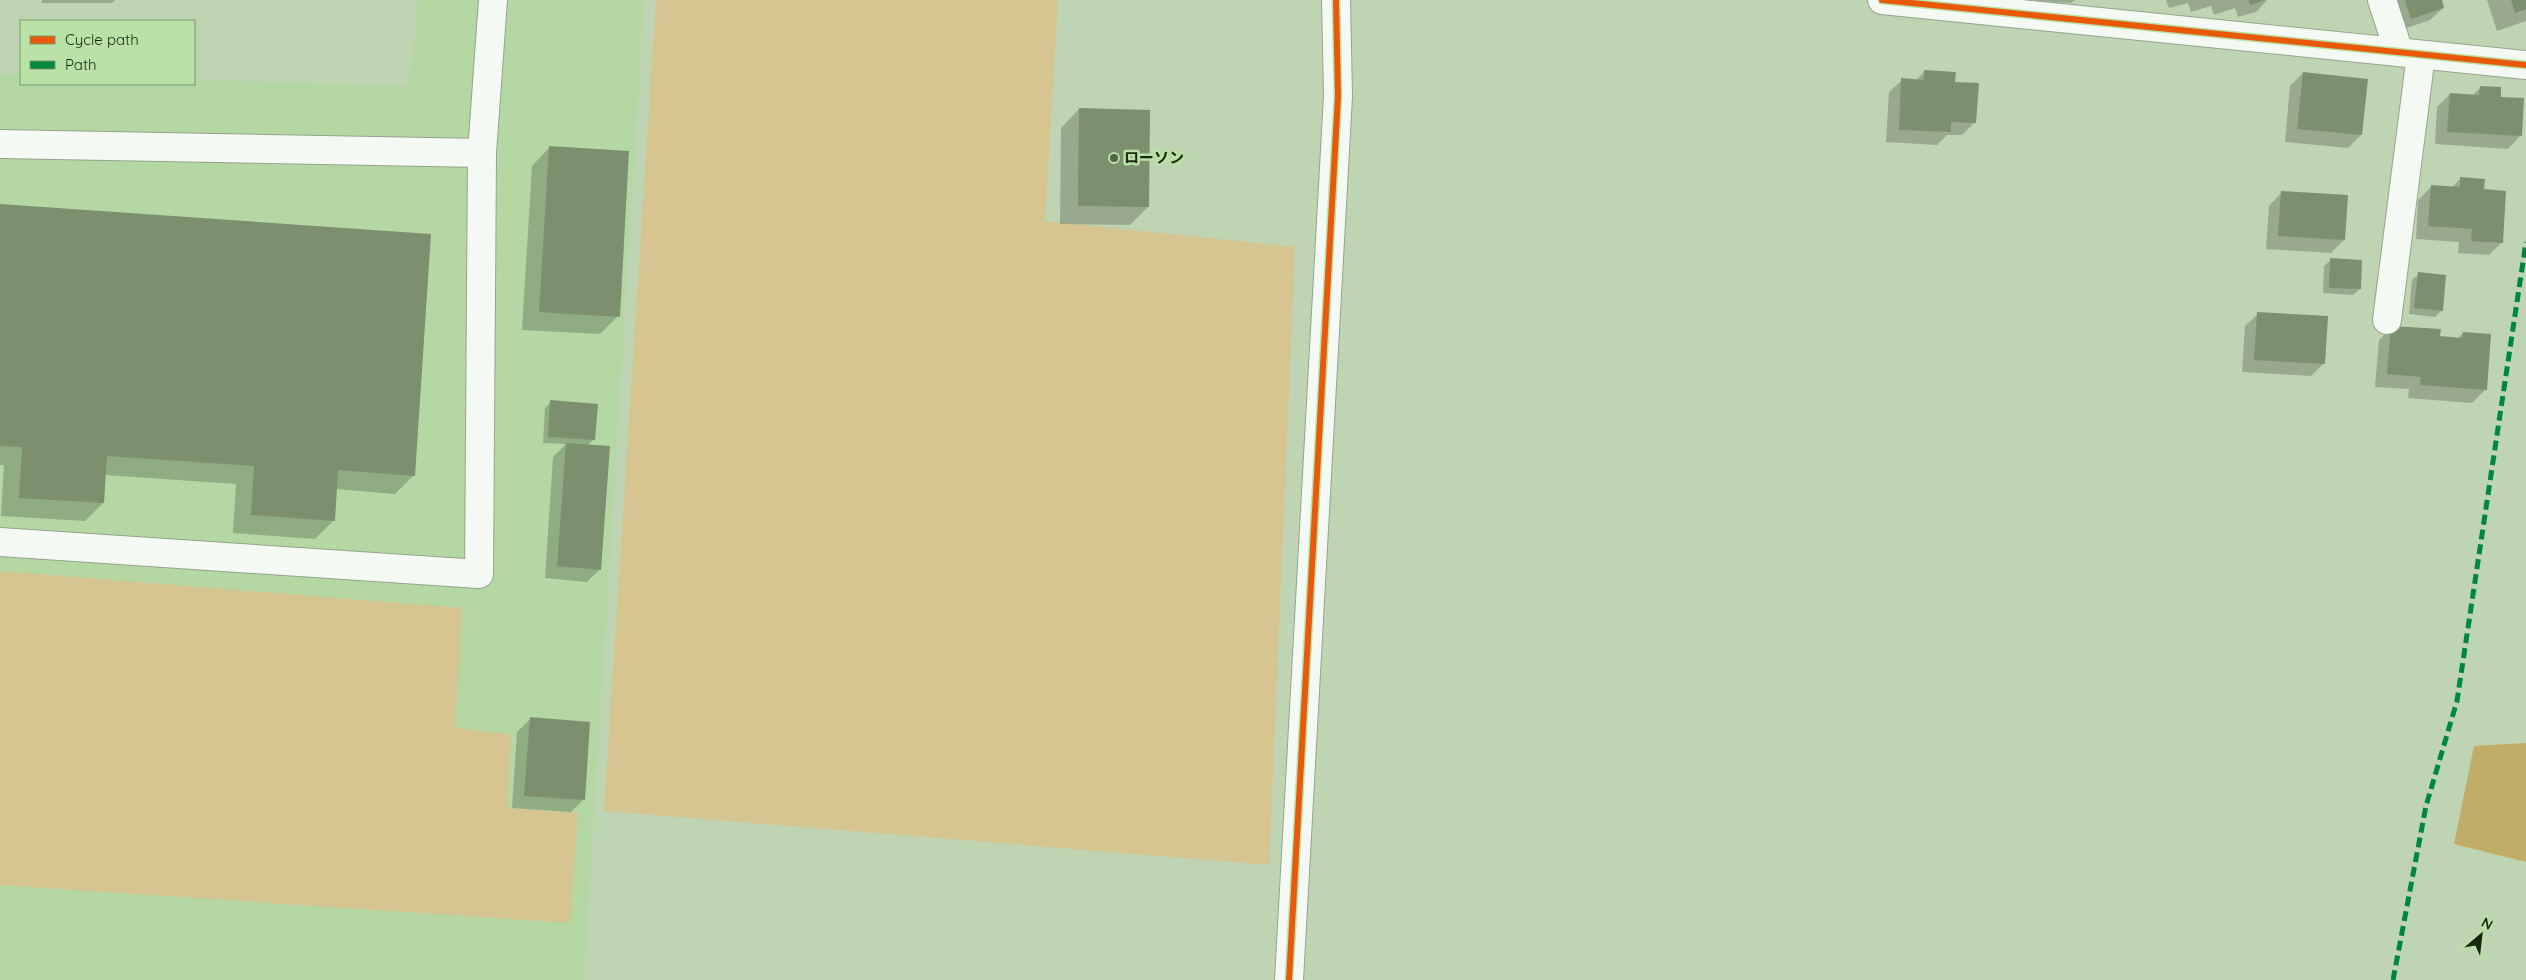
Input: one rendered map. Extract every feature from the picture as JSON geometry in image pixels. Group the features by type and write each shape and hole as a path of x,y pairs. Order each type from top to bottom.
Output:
{"street":[{"path":"0,542 479,574 482,153 493,0"},
{"path":"1289,980 1338,96 1336,0"},
{"path":"1882,0 2526,65"},
{"path":"2382,0 2410,54 2387,320"},
{"path":"0,144 482,153"}],"shaded area":[{"path":"418,0 644,0 584,980 0,980 0,74 20,75 20,85 195,85 195,80 409,86"},
{"path":"656,0 1058,0 1045,221 1295,247 1269,865 604,811"},
{"path":"0,571 462,608 455,728 511,734 507,808 578,813 570,923 0,885"},
{"path":"2526,743 2526,862 2454,844 2474,746"}],"building":[{"path":"2249,0 2265,0 2250,5"},
{"path":"2405,0 2442,0 2444,8 2411,19"},
{"path":"2511,0 2526,0 2526,9 2515,13"},
{"path":"1924,70 1956,72 1955,82 1979,83 1976,123 1951,122 1951,132 1899,130 1901,78 1924,80"},
{"path":"2303,72 2368,79 2362,135 2297,129"},
{"path":"2480,86 2501,87 2501,97 2524,98 2522,136 2447,132 2450,93 2479,95"},
{"name":"ローソン","path":"1079,108 1150,110 1149,207 1078,206"},
{"path":"549,146 629,151 620,317 539,312"},
{"path":"2460,177 2485,179 2484,189 2506,191 2503,243 2471,241 2472,229 2428,226 2431,185 2460,187"},
{"path":"2281,191 2348,195 2345,240 2278,236"},
{"path":"0,204 431,234 415,476 338,470 335,521 251,515 254,466 107,456 104,503 19,498 22,447 0,446"},
{"path":"2330,258 2362,260 2361,289 2329,288"},
{"path":"2418,272 2446,275 2443,311 2414,308"},
{"path":"2257,312 2328,316 2325,364 2254,360"},
{"path":"2391,326 2441,329 2440,336 2462,338 2463,332 2491,334 2487,390 2420,385 2421,377 2387,374"},
{"path":"550,400 598,404 595,440 548,437"},
{"path":"566,443 610,446 601,570 557,566"},
{"path":"530,717 590,722 585,800 524,796"}],"marked path":[{"path":"2393,980 2426,806 2457,701 2526,242"}],"cycle path":[{"path":"1289,980 1338,96 1336,0"},
{"path":"1882,0 2526,65"}],"place":[{"name":"ローソン","path":"1114,158"}]}
